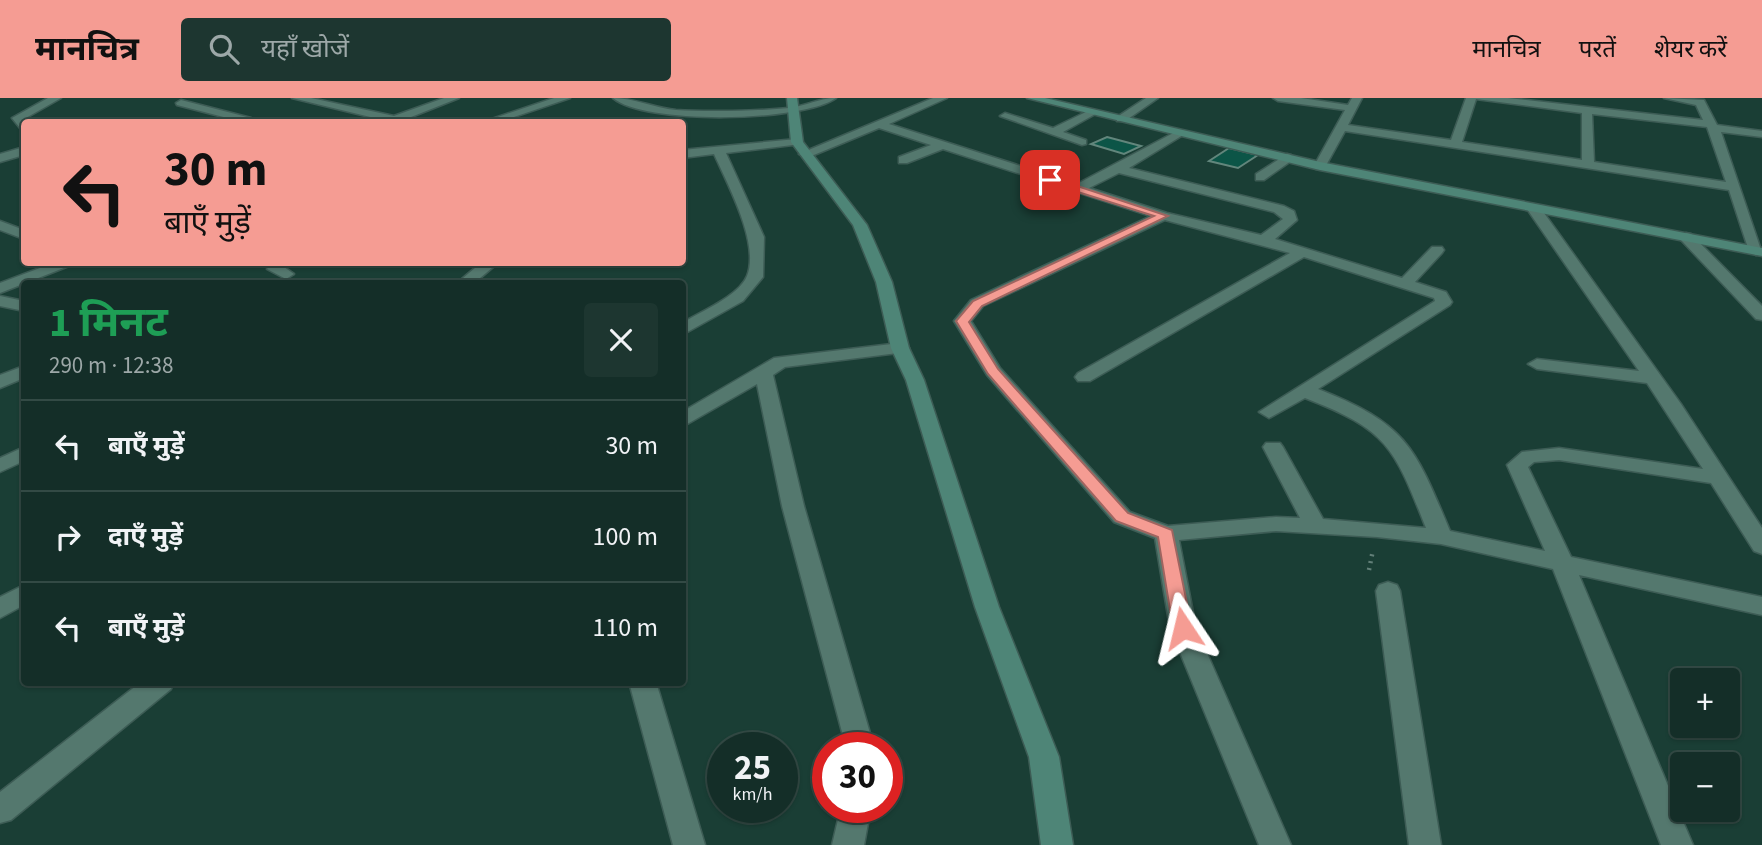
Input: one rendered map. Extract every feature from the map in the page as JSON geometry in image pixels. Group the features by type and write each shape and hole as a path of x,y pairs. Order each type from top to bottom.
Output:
{"street":[{"path":"11,110 56,98"},
{"path":"297,98 390,119"},
{"path":"404,119 454,98"},
{"path":"498,119 565,98"},
{"path":"618,98 639,108 676,113 792,105 831,98"},
{"path":"686,154 801,148 879,124 942,98"},
{"path":"1032,98 1320,166 1759,252"},
{"path":"1121,119 1153,98"},
{"path":"1279,98 1354,103 1320,166"},
{"path":"1455,145 1471,98"},
{"path":"1480,98 1762,134"},
{"path":"1670,98 1700,102 1712,126 1732,187 1759,252"},
{"path":"21,123 17,118 43,103"},
{"path":"181,103 243,119"},
{"path":"792,105 801,148 860,225 884,282 900,348 915,380 987,607 1044,757 1057,845"},
{"path":"1587,110 1588,165"},
{"path":"1054,132 1094,112"},
{"path":"1005,116 1082,142"},
{"path":"879,124 1163,216 1264,240 1440,295 1444,302 1269,412"},
{"path":"1342,127 1732,187"},
{"path":"1076,189 1118,169 1178,133"},
{"path":"903,160 944,144"},
{"path":"686,328 737,298 755,277 757,237 719,151"},
{"path":"0,158 21,152"},
{"path":"1260,177 1287,158"},
{"path":"1118,169 1279,209 1289,214 1290,220 1264,240"},
{"path":"1534,209 1758,534"},
{"path":"1163,216 977,303 962,321 993,371 1122,517 1166,534 1276,524 1441,537 1762,606"},
{"path":"0,225 21,234"},
{"path":"1686,237 1762,315"},
{"path":"1405,284 1437,250"},
{"path":"1084,376 1300,253"},
{"path":"22,280 61,266"},
{"path":"468,280 487,266"},
{"path":"0,288 21,280"},
{"path":"0,301 21,305"},
{"path":"686,418 780,362 900,348"},
{"path":"1537,364 1652,377"},
{"path":"0,382 21,372"},
{"path":"764,373 793,506 856,732"},
{"path":"1305,391 1371,420 1396,442 1408,459 1441,537"},
{"path":"1273,447 1316,527"},
{"path":"1677,845 1563,563 1517,465 1529,456 1559,454 1719,478"},
{"path":"0,466 21,455"},
{"path":"1166,534 1183,628 1275,845"},
{"path":"1388,591 1425,845"},
{"path":"0,609 21,596"},
{"path":"0,810 156,686"},
{"path":"643,686 689,845"},
{"path":"848,845 853,823"}],"building":[{"path":"1107,137 1141,146 1124,154 1091,144"},
{"path":"1229,148 1258,155 1238,168 1209,161"}],"route":[{"path":"1050,180 1163,216 977,303 962,321 993,371 1122,517 1166,534 1183,628"}]}
